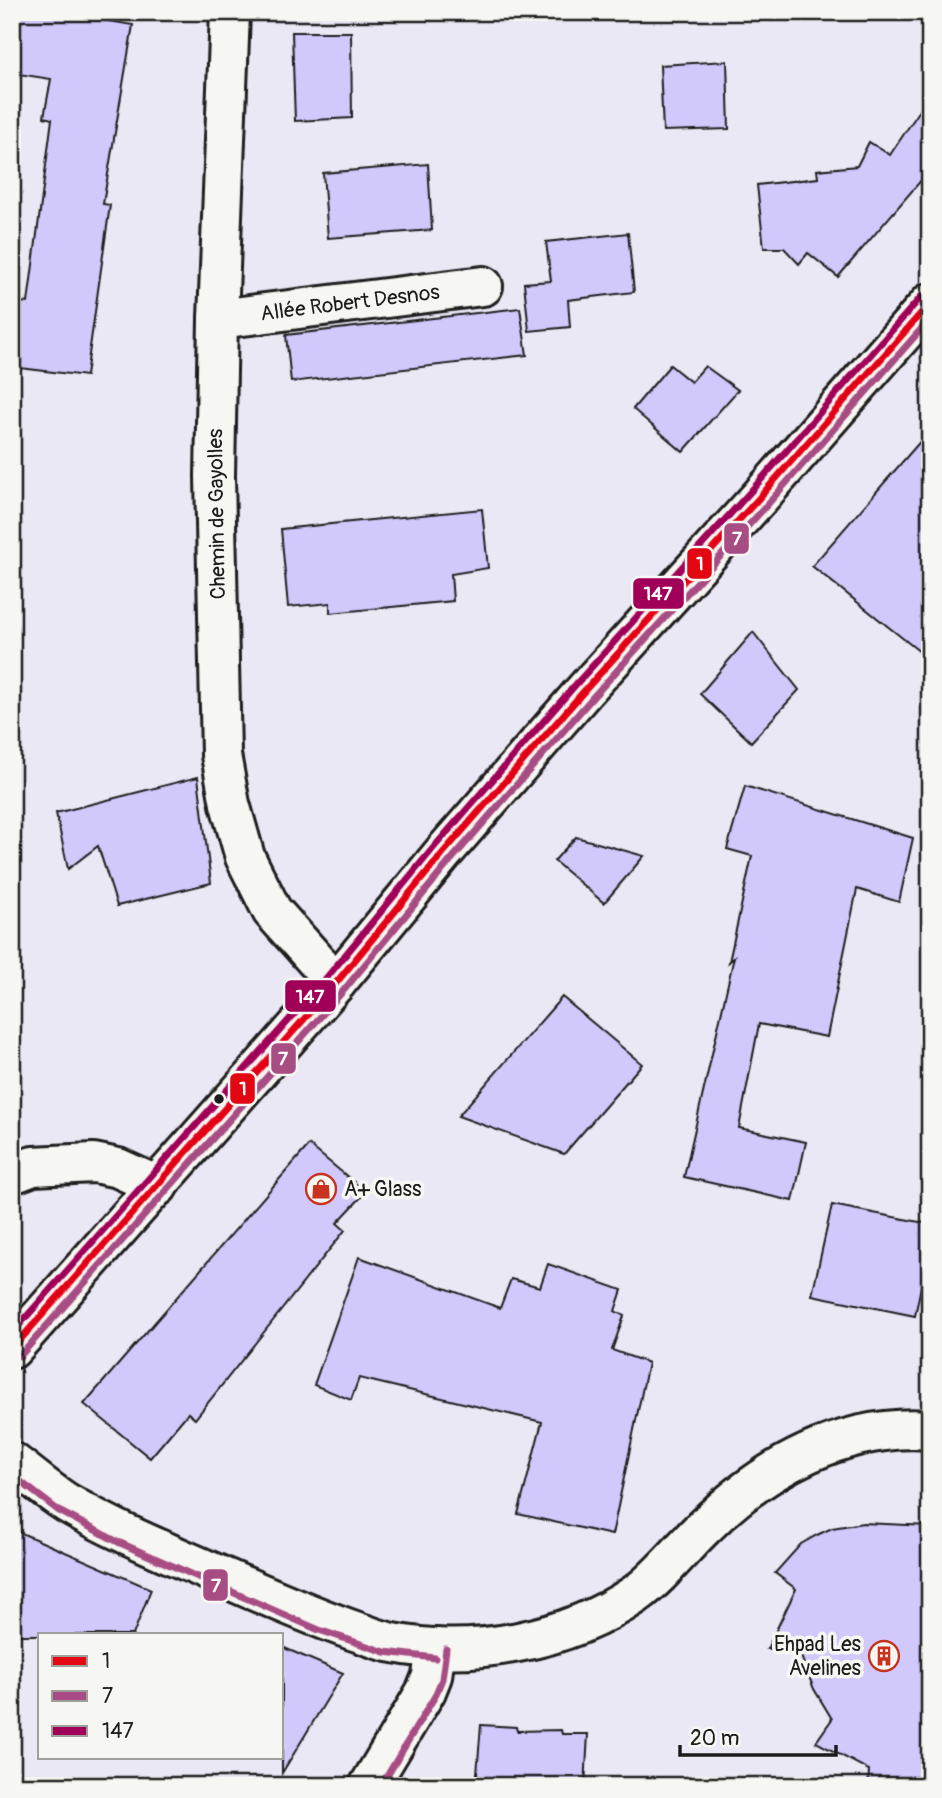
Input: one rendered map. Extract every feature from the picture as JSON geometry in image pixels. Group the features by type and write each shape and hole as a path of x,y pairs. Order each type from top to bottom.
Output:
{"street":[{"name":"Chemin de Gayolles","path":"230,12 215,476 221,755 230,804 245,857 266,900 294,938 336,983"},
{"name":"Allée Robert Desnos","path":"218,319 483,286"},
{"path":"12,1349 336,983 452,843 585,690 760,498 930,303"},
{"path":"12,1174 33,1166 94,1163 118,1168 158,1186"},
{"path":"12,1462 65,1502 148,1544 323,1620 387,1642 436,1647 474,1647 522,1641 570,1628 611,1609 638,1592 741,1492 784,1465 833,1441 875,1432 930,1430"},
{"path":"369,1786 426,1691 432,1676 436,1647"}],"building":[{"path":"12,12 56,12 133,25 103,204 110,205 86,376 12,367 12,301 28,303 52,119 44,117 51,79 12,73"},
{"path":"292,32 351,32 352,118 295,121"},
{"path":"727,61 729,129 663,131 660,65"},
{"path":"930,95 930,170 838,277 808,253 799,264 784,248 764,248 757,185 818,178 817,170 857,166 869,142 890,155"},
{"path":"428,164 432,230 328,238 323,173"},
{"path":"628,233 634,292 568,300 570,327 529,331 524,283 551,281 546,242"},
{"path":"520,308 527,355 291,382 286,335"},
{"path":"670,365 691,382 705,366 738,390 683,452 633,409"},
{"path":"930,430 930,660 812,566"},
{"path":"482,509 488,568 451,574 453,601 330,613 330,603 288,607 281,529"},
{"path":"753,632 799,690 751,742 700,694"},
{"path":"198,777 211,883 117,906 98,846 68,869 56,813"},
{"path":"745,786 913,838 899,902 857,889 827,1037 759,1024 739,1128 806,1142 793,1201 684,1177 734,957 729,962 752,856 727,849"},
{"path":"576,837 644,856 604,903 554,861"},
{"path":"562,997 642,1064 564,1154 458,1116"},
{"path":"309,1145 366,1192 337,1223 345,1230 195,1419 188,1413 150,1458 84,1404"},
{"path":"832,1205 930,1224 930,1242 915,1316 812,1295"},
{"path":"359,1257 500,1308 511,1279 540,1287 548,1264 622,1290 615,1311 624,1316 612,1350 648,1363 612,1535 518,1514 542,1422 359,1378 351,1400 314,1385"},
{"name":"Ehpad Les Avelines","path":"863,1523 930,1526 930,1786 868,1786 869,1770 816,1742 832,1719 814,1689 798,1649 767,1649 796,1589 775,1573 801,1544 832,1528"},
{"path":"12,1529 151,1589 134,1633 12,1635"},
{"path":"284,1648 343,1673 282,1773 284,1759"},
{"path":"481,1725 516,1727 517,1731 561,1730 562,1734 588,1734 585,1786 476,1786"}],"transit line":[{"name":"147","path":"12,1333 328,976 435,846 577,683 751,491 922,296"},
{"name":"1","path":"12,1349 336,983 443,853 585,690 759,498 930,303"},
{"name":"7","path":"20,1356 344,990 451,860 593,697 767,505 930,319"},
{"name":"7","path":"12,1475 59,1511 118,1542 319,1630 385,1652 435,1658"},
{"name":"7","path":"381,1786 435,1696 442,1679 446,1649"}],"place":[{"name":"A+ Glass","path":"321,1189"},
{"name":"Ehpad Les Avelines","path":"884,1656"}]}
